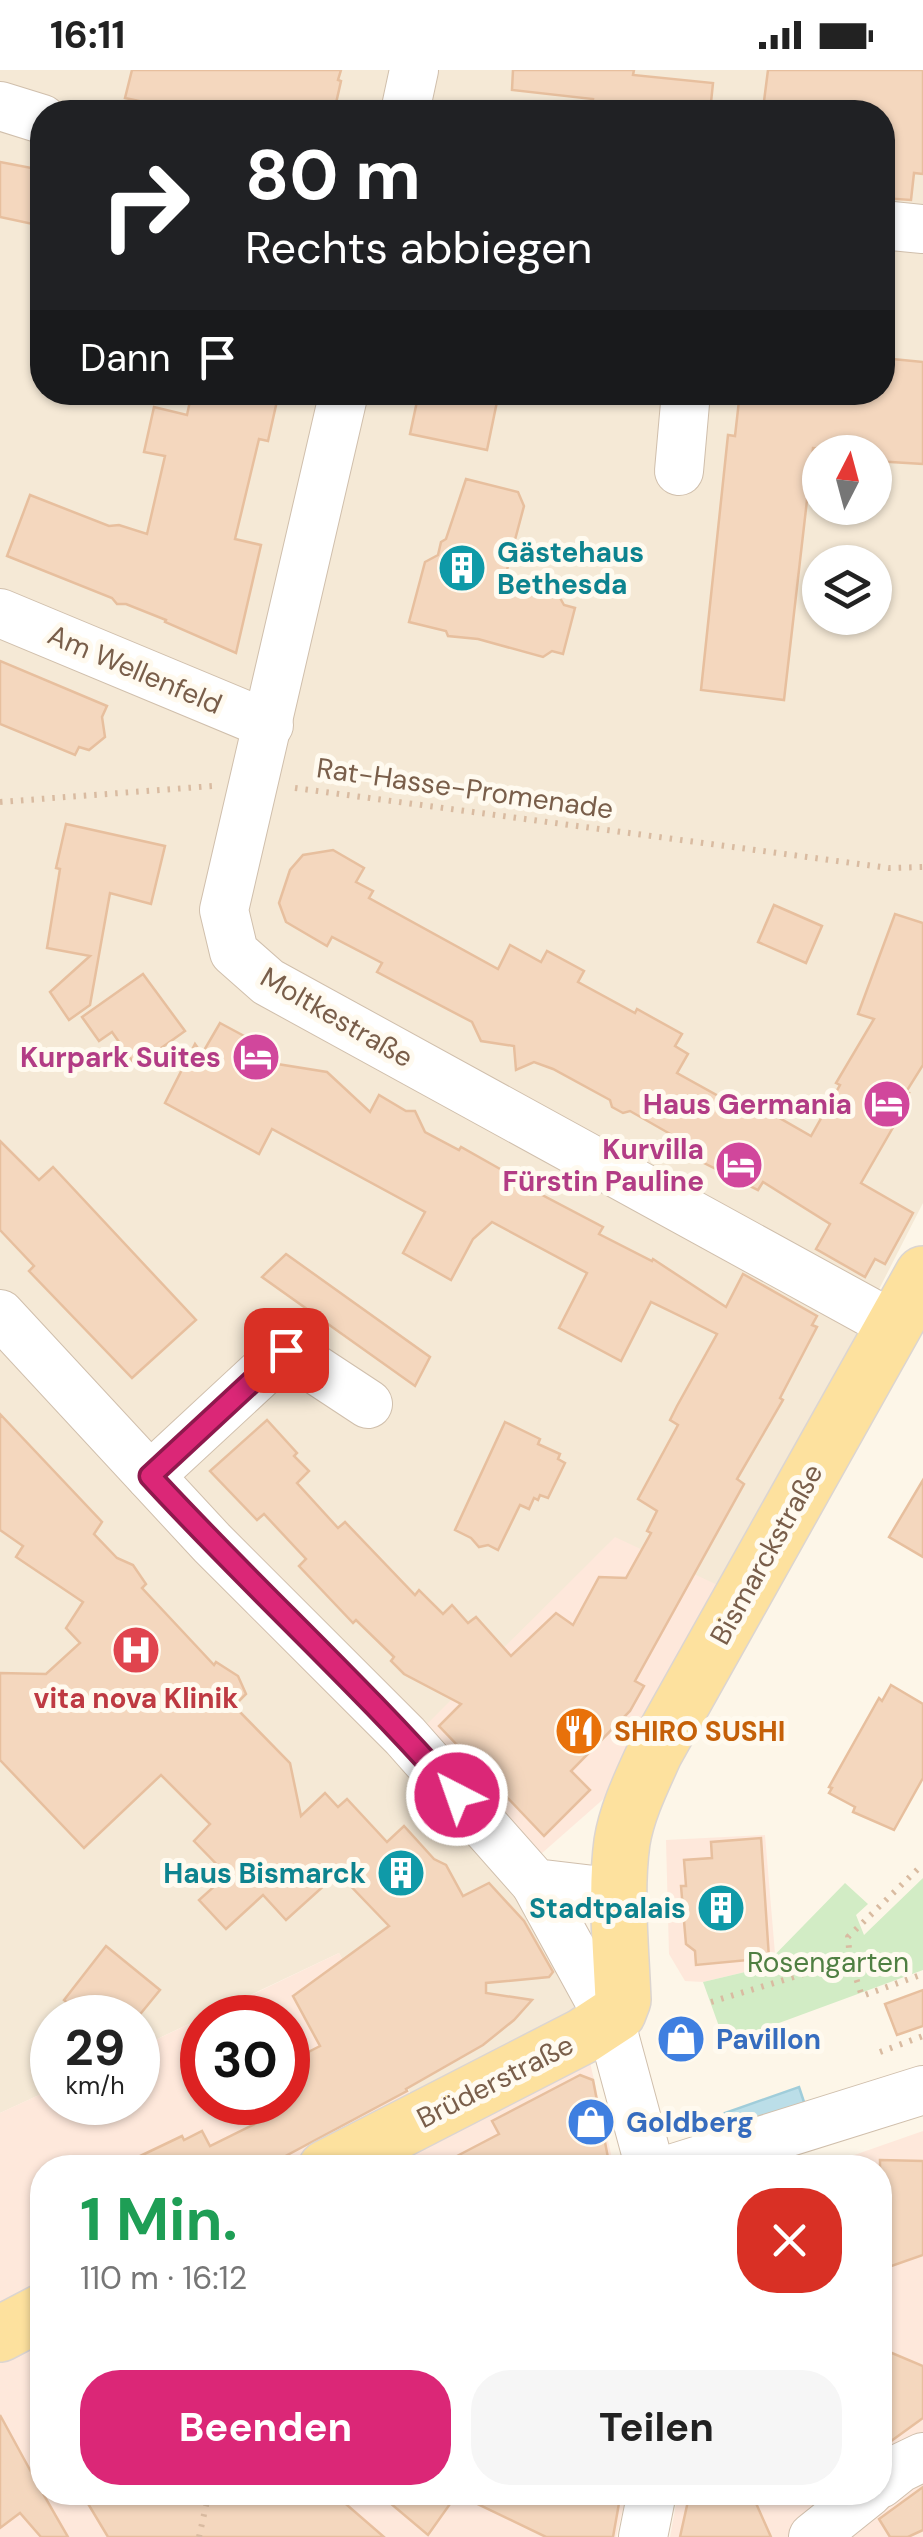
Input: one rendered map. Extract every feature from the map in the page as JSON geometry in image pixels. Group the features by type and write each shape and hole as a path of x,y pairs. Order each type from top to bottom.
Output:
{"main road":[{"name":"Bismarckstraße","path":"610,2020 623,2000 622,1840 638,1790 654,1752 923,1274"},
{"name":"Brüderstraße","path":"351,2155 610,2020"},
{"path":"0,2334 30,2318"}],"street":[{"path":"408,100 414,70"},
{"path":"0,106 30,115"},
{"path":"895,227 923,229"},
{"name":"Moltkestraße","path":"341,405 270,726 224,910 234,952 268,982 894,1326"},
{"path":"679,471 685,405"},
{"name":"Am Wellenfeld","path":"0,613 270,726"},
{"path":"0,1314 212,1543 405,1736 535,1883 610,2020 646,2155"},
{"path":"150,1476 286,1350 368,1404"},
{"path":"535,1883 620,1893"},
{"path":"716,2155 923,2090"},
{"path":"892,2474 923,2457"},
{"path":"643,2537 649,2505"},
{"path":"812,2537 853,2505"}],"path":[{"name":"Rat-Hasse-Promenade","path":"0,802 256,782 889,868 923,867"},
{"path":"923,1864 848,1937 850,1960 862,1996 923,1974"},
{"path":"711,2002 850,1960"},
{"path":"880,2052 923,2036"},
{"path":"199,2537 206,2505"}],"shaded area":[{"path":"0,70 923,70 923,1203 726,1589 422,1728 596,2009 418,2108 339,1953 250,1995 180,1995 180,2028 160,2038 160,1995 30,1995 30,2099 0,2113"},
{"path":"615,1537 726,1589 608,1795 541,1854 422,1729"},
{"name":"Stadtpalais","path":"765,1835 775,1954 762,1968 703,1982 685,1981 669,1954 666,1840"},
{"path":"339,1953 432,2138 589,2058 611,2155 30,2155 30,2505 211,2505 205,2537 0,2537 0,2113 30,2099 30,2125 160,2125 160,2038 180,2028 180,2125 310,2125 310,1995 251,1995"},
{"path":"923,2131 923,2537 670,2537 676,2505 892,2505 892,2155 854,2155"},
{"path":"346,2505 624,2505 616,2537 383,2537"}],"green space":[{"name":"Rosengarten","path":"923,1878 923,1970 725,2043 703,1982 762,1968 845,1883 868,1904 856,1915 864,1935"}],"water":[{"path":"799,2087 807,2111 733,2137 725,2113"}],"building":[{"path":"132,70 341,70 337,100 125,98"},
{"path":"513,70 634,70 633,75 713,83 711,100 593,100 512,90"},
{"path":"768,70 923,70 923,174 914,173 911,200 895,199 895,100 764,100"},
{"path":"0,162 30,168 30,223 0,217"},
{"path":"895,359 923,362 923,464 892,462 892,435 802,435 804,525 784,700 701,690 728,435 735,436 739,405 895,405"},
{"path":"189,405 276,405 268,441 259,439 235,539 261,545 236,653 166,620 117,604 112,598 7,556 30,495 109,526 119,525 147,534 165,456 144,452 154,407 187,415"},
{"path":"416,405 496,405 487,450 410,434"},
{"name":"Gästehaus Bethesda","path":"466,479 518,492 524,506 504,581 559,596 564,605 575,608 563,654 552,651 543,657 478,639 448,636 446,631 409,622 425,562 438,555 441,542 446,539"},
{"path":"0,661 107,706 102,717 105,737 89,750 79,747 75,755 0,724"},
{"path":"66,824 165,846 151,904 110,893 90,1005 69,1020 50,992 90,956 47,948 60,869 56,868"},
{"path":"333,850 364,868 356,882 373,891 369,898 498,969 510,945 541,962 547,951 584,971 578,982 682,1034 675,1046 688,1054 677,1073 742,1109 748,1100 811,1136 840,1085 836,1083 874,1019 858,1014 895,914 923,923 923,1065 861,1183 913,1213 885,1264 875,1259 865,1277 816,1249 830,1224 763,1182 758,1190 688,1155 670,1141 672,1135 630,1111 623,1113 612,1107 610,1100 553,1069 534,1062 516,1070 514,1046 481,1041 472,1022 377,972 382,963 332,937 327,946 286,922 279,903 290,870 303,855"},
{"path":"774,905 822,926 806,963 758,942"},
{"path":"143,974 185,1031 136,1066 112,1032 99,1041 82,1017"},
{"path":"220,1023 272,1051 265,1062 327,1072 370,1112 379,1095 406,1111 415,1111 425,1132 459,1150 461,1147 509,1174 508,1177 603,1227 599,1234 653,1259 726,1307 743,1274 817,1316 812,1325 817,1327 780,1398 783,1400 737,1479 744,1484 635,1681 644,1686 630,1711 571,1771 590,1790 544,1836 439,1726 461,1704 404,1674 391,1661 394,1657 356,1620 353,1623 299,1566 306,1559 264,1514 257,1520 210,1471 267,1420 309,1471 297,1483 338,1528 345,1522 415,1595 419,1590 443,1614 452,1605 468,1623 476,1617 511,1656 556,1613 573,1625 599,1577 626,1578 651,1533 647,1531 657,1511 638,1499 678,1425 670,1420 717,1334 651,1302 621,1361 559,1328 587,1273 492,1222 473,1239 451,1280 403,1253 425,1212 272,1129 259,1154 165,1103 195,1044 202,1054"},
{"path":"0,1141 39,1180 53,1167 196,1320 132,1378 29,1271 34,1266 0,1230"},
{"path":"286,1254 430,1357 415,1386 262,1277"},
{"path":"0,1414 102,1522 94,1534 117,1558 133,1565 146,1584 142,1588 214,1665 216,1662 238,1676 246,1694 234,1706 290,1763 301,1816 325,1793 338,1807 347,1799 387,1842 404,1826 434,1859 446,1865 463,1896 489,1883 524,1921 553,1972 549,1977 486,1983 486,1993 532,2000 514,2020 483,2045 407,2091 287,2155 142,2155 202,2131 210,2146 253,2125 310,2125 310,2051 320,2046 310,2027 310,1995 294,1995 389,1926 338,1873 286,1920 263,1895 226,1929 199,1900 227,1875 194,1841 210,1824 161,1775 84,1848 0,1760 0,1673 46,1674 80,1643 66,1628 83,1602 16,1557 23,1546 0,1530"},
{"path":"505,1422 540,1439 538,1444 560,1454 558,1459 565,1463 548,1498 534,1498 529,1509 520,1505 498,1550 488,1545 479,1547 455,1530"},
{"path":"923,1480 923,1557 889,1537"},
{"path":"891,1685 923,1704 923,1778 894,1830 853,1812 855,1807 829,1793 879,1698 882,1701"},
{"name":"Stadtpalais","path":"761,1838 769,1958 696,1965 695,1951 686,1944 681,1886 686,1886 684,1860 712,1858 711,1842"},
{"path":"106,1946 160,1990 156,1995 68,1995"},
{"path":"923,1990 923,2026 897,2035 885,2004"},
{"name":"Pavillon","path":"681,2022 693,2027 698,2039 693,2051 681,2056 669,2051 664,2039 669,2027"},
{"path":"580,2075 593,2080 607,2155 459,2155 499,2134 492,2121"},
{"path":"892,2160 923,2161 923,2255 892,2266"},
{"path":"892,2353 923,2366 923,2418 892,2440"},
{"path":"0,2415 30,2470 30,2505 50,2505 68,2537 41,2537 20,2513 0,2528"},
{"path":"923,2487 923,2530 908,2537 890,2537 879,2519"},
{"path":"89,2505 347,2505 384,2537 108,2537"},
{"path":"392,2505 449,2505 428,2535"},
{"path":"480,2505 619,2505 613,2537 546,2537"},
{"path":"687,2505 757,2505 771,2537 680,2537"}],"place":[{"name":"Gästehaus Bethesda","path":"462,568"},
{"name":"Kurpark Suites","path":"256,1057"},
{"name":"Haus Germania","path":"887,1104"},
{"name":"Kurvilla Fürstin Pauline","path":"739,1165"},
{"name":"vita nova Klinik","path":"136,1650"},
{"name":"SHIRO SUSHI","path":"579,1731"},
{"name":"Haus Bismarck","path":"401,1873"},
{"name":"Stadtpalais","path":"721,1908"},
{"name":"Pavillon","path":"681,2039"},
{"name":"Goldberg","path":"591,2122"}],"route":[{"path":"286,1350 150,1476 405,1736 457,1795"}]}
